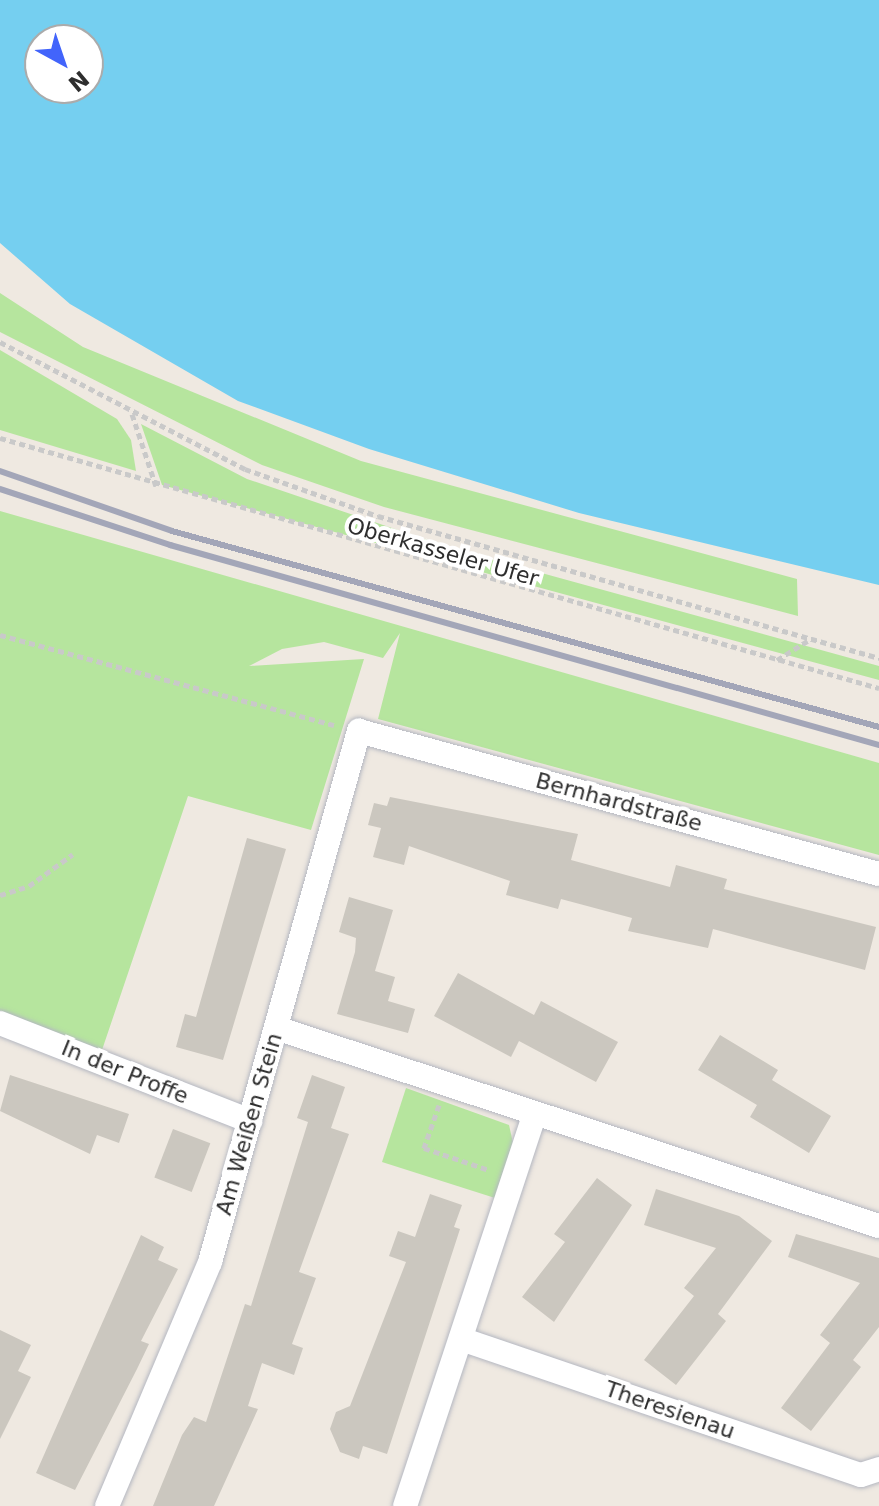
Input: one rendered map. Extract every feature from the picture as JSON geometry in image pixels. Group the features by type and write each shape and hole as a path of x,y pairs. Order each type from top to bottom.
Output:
{"street":[{"name":"Bernhardstraße","path":"359,731 879,874"},
{"name":"Am Weißen Stein","path":"107,1506 210,1262 359,731"},
{"name":"In der Proffe","path":"0,1023 250,1121"},
{"path":"276,1028 879,1226"},
{"path":"405,1506 534,1115"},
{"name":"Theresienau","path":"461,1339 861,1475 879,1469"}],"path":[{"path":"0,342 245,469 378,516 879,658"},
{"path":"132,413 156,486"},
{"name":"Oberkasseler Ufer","path":"0,438 156,486 879,688"},
{"path":"0,635 359,731"},
{"path":"777,660 809,640"},
{"path":"0,895 29,886 73,854"},
{"path":"445,1085 424,1148 514,1178"}],"green space":[{"path":"0,293 83,347 361,461 797,579 798,616 384,507 262,465 0,332"},
{"path":"0,350 117,419 131,440 136,471 0,430"},
{"path":"141,424 247,479 454,549 879,666 879,680 162,485"},
{"path":"0,511 879,763 879,855 378,719 400,633 383,658 324,642 282,649 249,666 364,659 311,830 188,796 102,1050 0,1011"},
{"path":"406,1088 509,1125 513,1143 495,1198 382,1162"}],"water":[{"path":"0,0 879,0 879,585 579,513 369,449 238,401 70,304 0,243"}],"building":[{"path":"390,797 578,834 571,860 670,887 676,865 727,879 724,889 876,927 865,970 713,929 708,948 628,931 632,918 561,899 558,909 506,895 510,881 409,846 404,865 373,857 381,828 368,825 374,803 387,806"},
{"path":"247,838 286,849 223,1060 176,1047 185,1014 196,1017"},
{"path":"349,897 393,910 375,971 395,977 388,1001 415,1009 408,1033 337,1014 355,952 356,938 339,932"},
{"path":"458,973 534,1015 541,1001 618,1042 596,1082 519,1041 511,1057 434,1016"},
{"path":"720,1035 778,1070 772,1080 831,1116 809,1153 750,1117 757,1105 698,1070"},
{"path":"10,1075 129,1114 119,1143 97,1135 90,1154 0,1111"},
{"path":"312,1075 345,1087 331,1128 349,1134 299,1272 316,1278 292,1344 303,1348 294,1375 262,1363 248,1406 258,1409 214,1506 153,1506 182,1435 194,1417 206,1422 245,1304 251,1306 308,1122 297,1118"},
{"path":"173,1129 210,1143 192,1192 154,1178"},
{"path":"597,1178 632,1205 554,1322 522,1297 565,1242 554,1234"},
{"path":"656,1189 739,1216 772,1241 718,1314 726,1321 676,1385 644,1360 694,1296 684,1288 716,1248 644,1225"},
{"path":"430,1194 462,1205 454,1227 460,1229 387,1454 363,1446 359,1459 340,1452 330,1429 336,1412 350,1406 406,1262 389,1256 398,1231 415,1237"},
{"path":"796,1234 879,1258 879,1327 853,1360 861,1367 811,1431 781,1408 830,1343 820,1335 860,1283 788,1257"},
{"path":"141,1235 164,1247 158,1260 178,1269 141,1341 149,1344 75,1490 36,1473"},
{"path":"0,1330 31,1345 18,1371 31,1377 0,1439"}],"railway":[{"path":"0,471 172,531 879,727"},
{"path":"0,489 170,545 879,745"}]}
